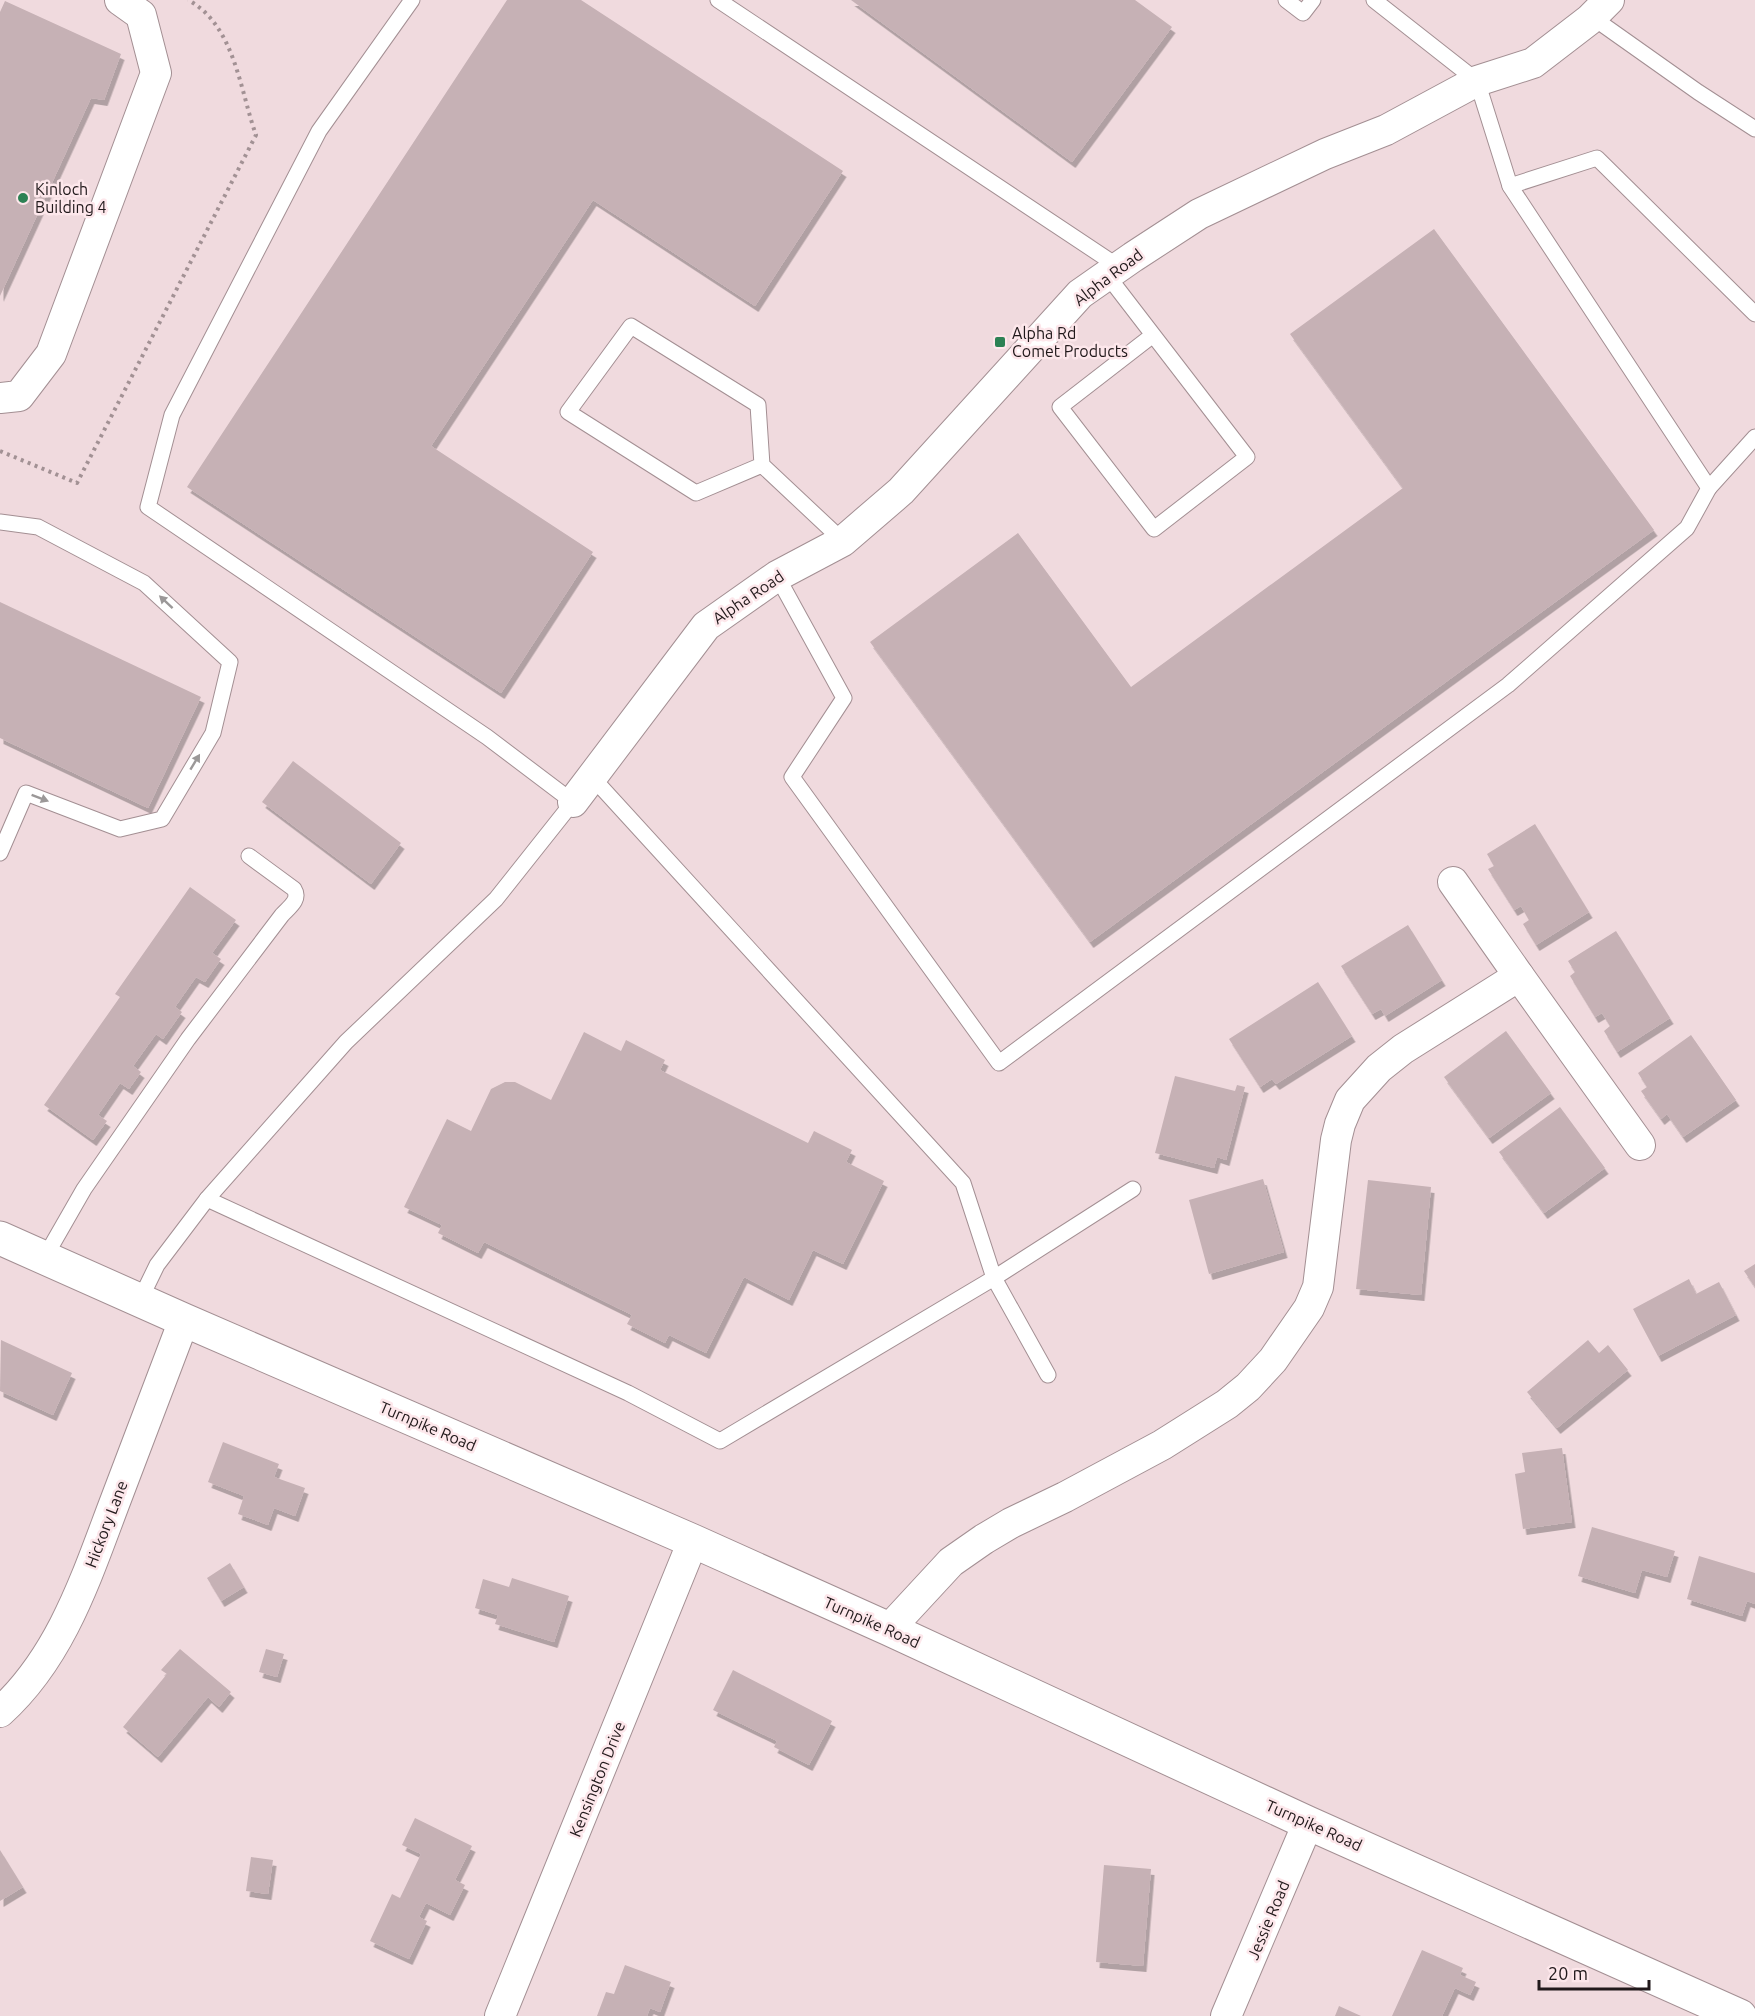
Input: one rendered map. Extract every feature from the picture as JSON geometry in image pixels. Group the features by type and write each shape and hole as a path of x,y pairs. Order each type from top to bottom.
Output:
{"main road":[{"name":"Turnpike Road","path":"0,1238 693,1541 1308,1823 1740,2016"}],"street":[{"path":"0,398 19,396 51,354 156,73 141,15 120,0"},
{"name":"Alpha Road","path":"573,802 706,626 777,576 843,541 901,491 1080,294 1199,214 1325,154 1386,130 1477,81 1533,63 1601,8"},
{"path":"1453,882 1640,1145"},
{"path":"889,1629 951,1562 984,1539 1162,1445 1227,1404 1248,1387 1295,1331 1314,1298 1320,1274 1336,1140 1350,1100 1378,1068 1403,1049 1519,976"},
{"name":"Hickory Lane","path":"0,1712 27,1685 52,1650 71,1612 89,1571 184,1320"},
{"name":"Kensington Drive","path":"500,2016 693,1541"},
{"name":"Jessie Road","path":"1226,2016 1308,1823"}],"lane":[{"path":"140,1300 157,1265 207,1199 346,1042 496,899 573,802 487,737 148,507 172,415 308,152 319,131 412,0"},
{"path":"718,0 1113,271 1153,335 1247,457 1154,529 1060,407 1153,335"},
{"path":"1286,0 1303,13 1313,0"},
{"path":"1374,0 1477,81 1510,186 1709,488"},
{"path":"1601,8 1698,92 1755,129"},
{"path":"1510,186 1597,158 1755,314"},
{"path":"762,465 696,493 568,412 631,326 758,405 762,465 843,541"},
{"path":"777,576 844,698 792,777 999,1063 1508,685 1687,528 1709,488 1755,437"},
{"path":"0,522 38,527 144,583 230,662 213,733 162,819 120,830 26,793 0,853"},
{"path":"592,777 963,1183 994,1278 1048,1375"},
{"path":"45,1257 84,1189 188,1039 282,915 297,899 294,889 249,855"},
{"path":"207,1199 628,1393 720,1441 994,1278 1133,1189"}],"path":[{"path":"0,451 77,483 256,135 221,31 195,4 188,0"}],"building":[{"path":"507,0 581,0 843,171 755,306 593,200 431,446 593,552 501,693 187,487"},
{"path":"851,0 1135,0 1172,27 1072,162"},
{"name":"Kinloch Building 4","path":"5,1 121,54 104,100 91,98 0,296 0,12"},
{"path":"1434,229 1654,530 1090,942 870,642 1018,533 1131,687 1403,488 1290,334"},
{"path":"0,602 201,697 148,808 0,738"},
{"path":"293,761 401,843 371,884 262,802"},
{"path":"1535,824 1589,912 1536,945 1523,924 1529,920 1521,906 1514,910 1488,869 1494,866 1487,854"},
{"path":"190,887 236,920 212,953 221,959 205,982 196,977 175,1007 182,1012 163,1039 156,1034 133,1066 141,1072 129,1089 120,1083 98,1115 107,1121 93,1140 44,1105 120,997 115,994"},
{"path":"1408,925 1442,980 1385,1016 1381,1009 1372,1014 1341,966"},
{"path":"1616,931 1670,1018 1617,1052 1604,1031 1610,1026 1602,1013 1595,1017 1570,976 1575,972 1568,961"},
{"path":"1318,982 1352,1036 1276,1084 1272,1079 1260,1087 1229,1039"},
{"path":"1506,1031 1551,1093 1489,1138 1444,1077"},
{"path":"584,1032 621,1051 626,1040 665,1060 660,1070 808,1143 814,1131 852,1150 846,1162 884,1181 843,1264 813,1250 789,1300 744,1277 706,1353 669,1335 665,1343 627,1324 632,1315 484,1242 478,1253 438,1233 442,1225 404,1207 447,1119 471,1131 491,1089 505,1082 515,1082 551,1100"},
{"path":"1691,1035 1736,1100 1683,1137 1667,1114 1661,1119 1641,1091 1647,1087 1638,1073"},
{"path":"1175,1076 1235,1091 1237,1085 1245,1087 1226,1160 1217,1157 1214,1168 1155,1153"},
{"path":"1560,1107 1605,1168 1544,1213 1499,1152"},
{"path":"1263,1179 1284,1252 1209,1274 1189,1200"},
{"path":"1368,1180 1431,1187 1421,1295 1356,1289"},
{"path":"1755,1264 1755,1287 1744,1271"},
{"path":"1689,1279 1696,1294 1719,1282 1736,1315 1658,1356 1633,1309"},
{"path":"1,1340 72,1373 53,1415 0,1391"},
{"path":"1588,1340 1599,1353 1608,1345 1628,1370 1557,1428 1527,1392"},
{"path":"223,1442 279,1464 274,1477 305,1488 295,1516 274,1508 268,1525 238,1514 244,1496 208,1482"},
{"path":"1562,1448 1572,1522 1523,1529 1515,1474 1525,1472 1522,1453"},
{"path":"1592,1527 1675,1551 1667,1577 1642,1570 1635,1593 1578,1576"},
{"path":"1699,1556 1755,1573 1755,1604 1747,1601 1742,1616 1687,1599"},
{"path":"230,1563 244,1587 221,1601 207,1578"},
{"path":"512,1578 569,1596 554,1642 495,1624 498,1615 475,1608 483,1579 509,1587"},
{"path":"180,1649 231,1692 219,1707 208,1697 158,1757 123,1727 167,1674 161,1670"},
{"path":"266,1649 284,1654 277,1677 259,1672"},
{"path":"733,1670 832,1721 809,1765 774,1747 777,1741 713,1710"},
{"path":"415,1818 472,1846 455,1880 465,1885 450,1915 426,1903 419,1917 427,1921 409,1959 370,1941 392,1894 400,1898 421,1854 402,1845"},
{"path":"0,1850 23,1887 0,1901"},
{"path":"251,1857 273,1860 268,1894 246,1891"},
{"path":"1104,1865 1151,1869 1143,1966 1096,1962"},
{"path":"1422,1950 1463,1968 1460,1975 1476,1982 1470,1995 1455,1988 1442,2016 1392,2016"},
{"path":"625,1965 671,1982 660,2012 650,2008 647,2016 597,2016 606,1992 614,1994"},
{"path":"1339,2006 1361,2016 1335,2016"}],"place":[{"name":"Kinloch Building 4","path":"23,198"},
{"name":"Alpha Rd Comet Products","path":"1000,342"}]}
